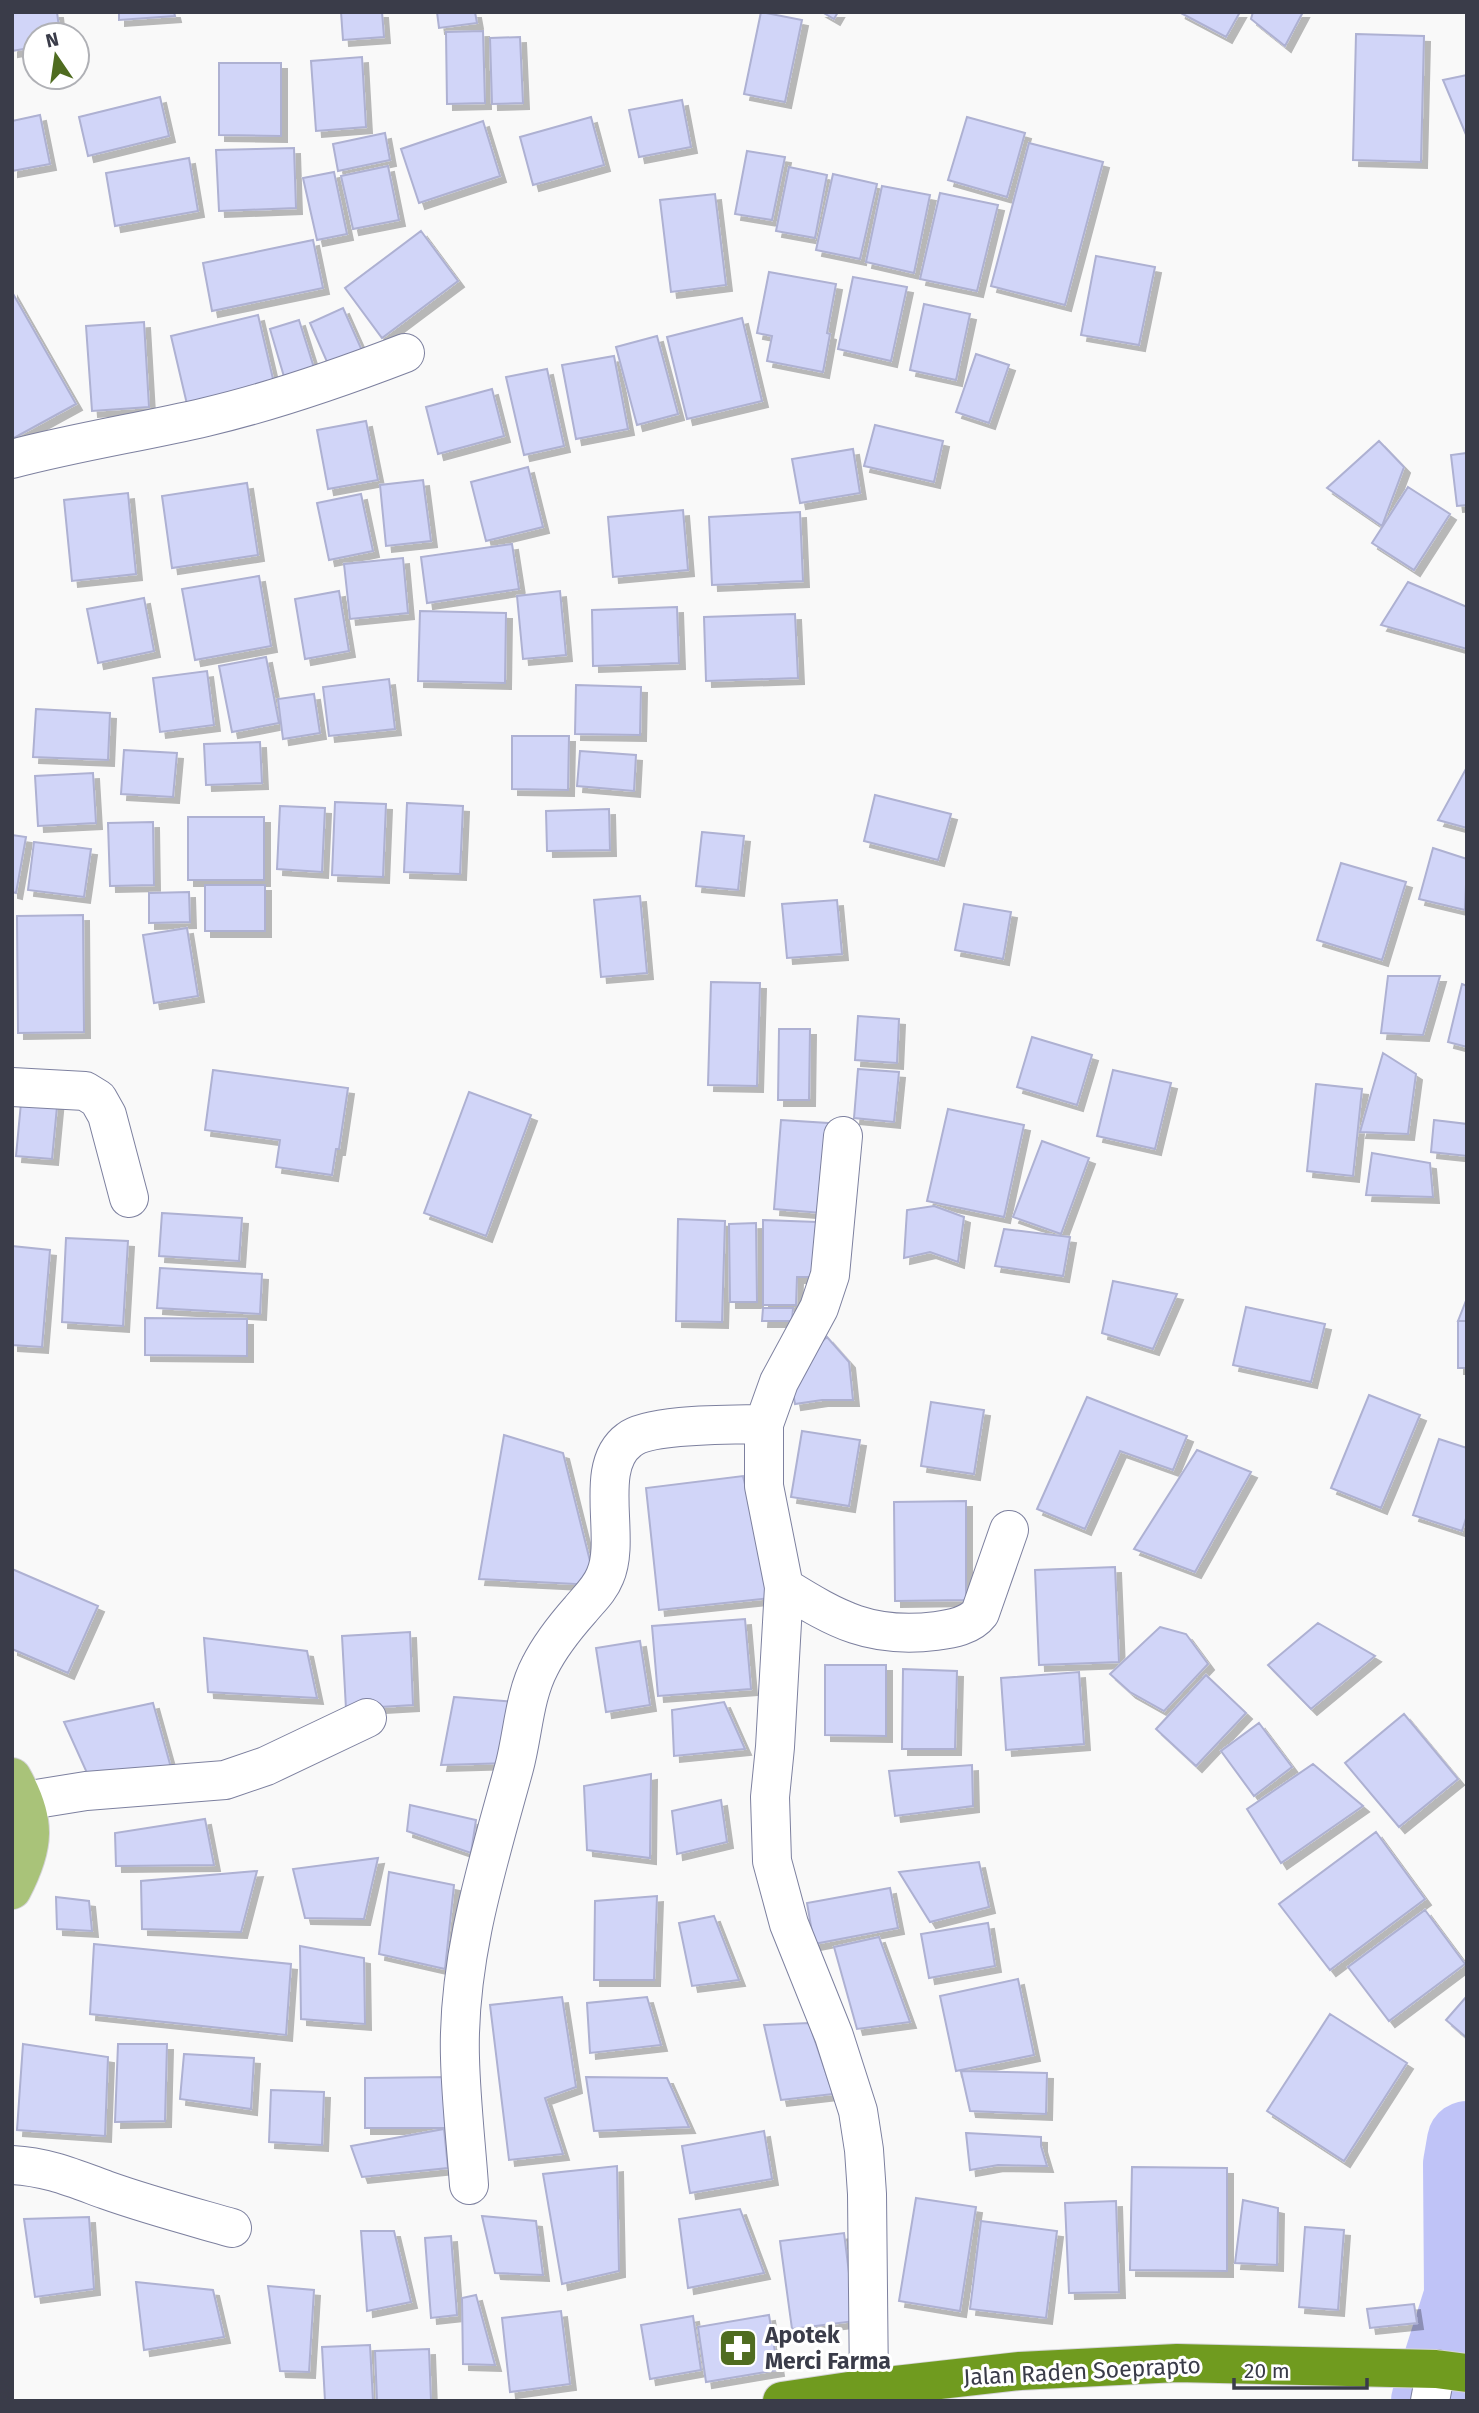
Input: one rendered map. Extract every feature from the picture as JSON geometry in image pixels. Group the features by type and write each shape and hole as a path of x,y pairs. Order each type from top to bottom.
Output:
{"highway":[{"name":"Jalan Raden Soeprapto","path":"782,2401 1020,2371 1177,2363 1444,2378"}],"main road":[{"path":"12,1890 25,1864 29,1845 30,1827 18,1789"}],"street":[{"path":"12,459 274,399 330,382 405,353"},
{"path":"12,1087 85,1091 98,1099 107,1115 129,1198"},
{"path":"843,1136 830,1275 819,1308 779,1382 764,1423 764,1486 783,1587 770,1797 772,1861 789,1924 834,2036 858,2111 867,2194 869,2388"},
{"path":"469,2185 460,2057 463,2000 473,1920 519,1747 533,1682 554,1642 594,1594 606,1575 609,1556 611,1466 618,1451 628,1440 640,1433 764,1423"},
{"path":"783,1587 824,1612 857,1626 906,1635 947,1630 964,1625 980,1613 1009,1530"},
{"path":"18,1789 86,1791 225,1780 266,1766 367,1718"},
{"path":"12,2165 35,2166 66,2174 106,2190 232,2228"}],"building":[{"path":"12,12 57,12 58,21 21,21 21,49 12,51"},
{"path":"119,12 174,12 175,16 119,20"},
{"path":"341,12 382,12 384,37 343,40"},
{"path":"437,12 475,12 477,23 439,28"},
{"path":"761,12 802,20 785,102 744,94"},
{"path":"822,12 838,12 834,19"},
{"path":"1179,12 1240,12 1226,37"},
{"path":"1253,12 1303,12 1285,46 1251,19"},
{"path":"483,31 485,103 447,104 446,32"},
{"path":"1356,34 1424,36 1421,162 1353,160"},
{"path":"520,37 523,103 492,104 490,38"},
{"path":"362,57 366,127 316,131 311,61"},
{"path":"219,63 281,63 281,136 219,135"},
{"path":"1467,75 1467,137 1443,80"},
{"path":"160,97 169,136 88,156 79,117"},
{"path":"682,100 691,147 639,157 629,110"},
{"path":"40,115 50,164 12,171 12,121"},
{"path":"591,117 604,165 533,185 520,137"},
{"path":"967,117 1025,133 1007,197 948,180"},
{"path":"483,121 500,176 419,203 401,149"},
{"path":"385,133 390,160 338,171 333,144"},
{"path":"1029,143 1103,162 1065,305 991,286"},
{"path":"294,148 296,208 219,211 216,150"},
{"path":"747,151 785,157 772,220 735,214"},
{"path":"189,158 198,211 115,226 106,173"},
{"path":"388,166 399,220 353,229 341,176"},
{"path":"789,167 827,175 815,238 776,231"},
{"path":"334,172 347,234 317,240 303,178"},
{"path":"833,174 877,184 860,259 816,250"},
{"path":"882,186 930,195 914,273 866,262"},
{"path":"940,193 998,205 977,291 920,279"},
{"path":"715,194 726,285 671,292 660,200"},
{"path":"421,231 458,281 382,338 345,288"},
{"path":"313,240 323,288 212,311 203,263"},
{"path":"1096,256 1155,267 1139,345 1081,335"},
{"path":"769,272 836,284 823,372 767,361 772,336 757,333"},
{"path":"853,277 907,287 891,361 838,349"},
{"path":"12,292 76,404 12,439"},
{"path":"924,304 970,314 956,380 910,370"},
{"path":"343,308 364,355 331,371 310,323"},
{"path":"258,315 277,396 190,417 171,336"},
{"path":"742,318 762,401 687,419 667,337"},
{"path":"299,320 315,371 285,380 270,329"},
{"path":"144,322 149,407 92,411 86,326"},
{"path":"657,336 678,414 637,425 616,347"},
{"path":"976,354 1009,365 989,423 956,412"},
{"path":"614,356 628,429 576,439 562,365"},
{"path":"547,369 564,446 524,455 506,377"},
{"path":"492,389 504,436 438,454 426,407"},
{"path":"366,421 378,480 328,489 317,430"},
{"path":"875,425 943,441 934,482 864,466"},
{"path":"1379,441 1404,467 1382,526 1327,488"},
{"path":"853,449 860,493 800,503 792,459"},
{"path":"1467,453 1467,505 1457,506 1451,455"},
{"path":"528,467 543,527 486,541 471,482"},
{"path":"423,480 431,541 386,546 380,485"},
{"path":"247,483 258,555 172,568 162,496"},
{"path":"1408,487 1450,514 1414,570 1372,543"},
{"path":"128,493 136,574 72,581 64,500"},
{"path":"361,494 373,551 329,560 317,503"},
{"path":"683,510 688,570 613,577 608,517"},
{"path":"800,512 803,581 712,585 709,517"},
{"path":"512,544 519,589 427,603 421,557"},
{"path":"403,558 408,613 350,619 344,564"},
{"path":"259,576 271,646 195,660 182,589"},
{"path":"1408,582 1467,607 1467,649 1381,625"},
{"path":"339,591 349,651 305,659 295,599"},
{"path":"560,591 566,655 523,659 517,596"},
{"path":"144,598 154,651 98,663 87,609"},
{"path":"677,607 679,663 593,666 592,610"},
{"path":"420,611 506,613 505,683 418,681"},
{"path":"795,614 798,678 706,681 704,617"},
{"path":"266,657 279,723 232,732 219,666"},
{"path":"207,671 214,725 160,732 153,678"},
{"path":"389,679 395,729 329,736 323,687"},
{"path":"576,685 641,687 640,735 575,734"},
{"path":"314,694 320,733 283,739 278,699"},
{"path":"36,709 110,713 108,760 33,757"},
{"path":"512,736 569,736 568,790 512,789"},
{"path":"260,742 262,783 206,785 204,744"},
{"path":"124,750 177,753 173,797 121,794"},
{"path":"580,751 636,755 634,791 577,786"},
{"path":"1467,767 1467,828 1438,820"},
{"path":"93,773 96,823 38,826 35,776"},
{"path":"875,795 951,814 938,860 864,841"},
{"path":"335,802 386,804 383,877 332,875"},
{"path":"407,803 463,806 460,874 404,872"},
{"path":"280,806 325,808 322,872 277,869"},
{"path":"609,809 610,850 547,851 546,811"},
{"path":"188,817 264,817 264,880 188,880"},
{"path":"153,822 154,885 110,886 108,823"},
{"path":"702,832 744,836 738,890 696,886"},
{"path":"12,835 26,837 16,893 12,892"},
{"path":"34,842 91,849 84,897 28,890"},
{"path":"1433,848 1467,859 1465,910 1419,899"},
{"path":"1341,863 1406,882 1382,960 1317,940"},
{"path":"205,885 265,885 265,931 205,931"},
{"path":"189,892 190,922 149,923 149,893"},
{"path":"640,896 647,973 601,977 594,900"},
{"path":"837,900 842,954 787,958 782,904"},
{"path":"964,904 1011,912 1003,959 955,950"},
{"path":"83,915 84,1032 18,1033 17,916"},
{"path":"187,928 198,996 154,1003 143,935"},
{"path":"1388,976 1440,976 1423,1035 1381,1033"},
{"path":"711,982 760,983 757,1086 708,1085"},
{"path":"1462,984 1467,986 1467,1047 1448,1042"},
{"path":"858,1016 899,1019 897,1063 855,1060"},
{"path":"779,1029 810,1029 809,1100 778,1100"},
{"path":"1032,1037 1092,1055 1077,1105 1017,1087"},
{"path":"1383,1053 1416,1074 1408,1134 1360,1132"},
{"path":"858,1069 899,1072 894,1122 854,1118"},
{"path":"213,1070 348,1088 339,1149 336,1149 332,1175 276,1167 280,1140 205,1130"},
{"path":"1113,1070 1171,1083 1155,1149 1097,1136"},
{"path":"1316,1084 1362,1089 1353,1176 1307,1171"},
{"path":"22,1092 58,1096 52,1159 16,1156"},
{"path":"469,1092 531,1115 486,1236 424,1213"},
{"path":"948,1109 1024,1125 1004,1217 927,1201"},
{"path":"781,1120 828,1123 822,1213 774,1209"},
{"path":"1434,1120 1467,1124 1467,1156 1431,1152"},
{"path":"1042,1141 1089,1158 1061,1234 1013,1217"},
{"path":"1372,1153 1430,1163 1433,1197 1366,1195"},
{"path":"934,1206 964,1217 958,1262 930,1252 904,1258 907,1210"},
{"path":"162,1213 242,1218 239,1261 159,1256"},
{"path":"678,1219 725,1221 722,1322 676,1321"},
{"path":"763,1220 817,1222 816,1277 797,1277 796,1305 763,1305"},
{"path":"756,1223 757,1302 730,1302 729,1224"},
{"path":"1004,1229 1070,1237 1063,1276 995,1266"},
{"path":"66,1238 128,1241 123,1326 62,1322"},
{"path":"12,1246 50,1250 42,1347 12,1345"},
{"path":"160,1268 262,1274 260,1314 157,1308"},
{"path":"1113,1281 1177,1294 1153,1349 1102,1333"},
{"path":"1467,1298 1467,1321 1458,1321"},
{"path":"1246,1307 1325,1324 1311,1382 1233,1365"},
{"path":"763,1308 793,1308 792,1321 762,1321"},
{"path":"145,1318 247,1319 247,1356 145,1355"},
{"path":"1458,1321 1467,1321 1467,1368 1458,1368"},
{"path":"827,1337 849,1362 853,1400 822,1400 795,1404 789,1370"},
{"path":"1369,1395 1420,1415 1381,1508 1331,1488"},
{"path":"1087,1397 1187,1436 1173,1470 1120,1451 1085,1529 1037,1509"},
{"path":"931,1402 984,1410 974,1474 921,1466"},
{"path":"802,1431 860,1440 849,1506 791,1497"},
{"path":"504,1435 563,1453 596,1585 479,1579"},
{"path":"1439,1439 1467,1448 1467,1515 1462,1531 1413,1515"},
{"path":"1197,1450 1251,1472 1195,1572 1134,1549"},
{"path":"743,1476 772,1598 659,1610 646,1488"},
{"path":"966,1501 966,1600 895,1601 894,1502"},
{"path":"1115,1567 1119,1662 1039,1665 1035,1570"},
{"path":"12,1569 98,1606 68,1673 12,1649"},
{"path":"745,1619 751,1689 658,1696 652,1626"},
{"path":"1318,1623 1375,1656 1311,1709 1268,1665"},
{"path":"1160,1627 1186,1634 1208,1664 1164,1711 1130,1692 1110,1674"},
{"path":"410,1632 413,1705 346,1709 342,1636"},
{"path":"204,1638 307,1651 317,1698 208,1692"},
{"path":"640,1641 650,1705 606,1712 596,1648"},
{"path":"825,1665 886,1665 886,1736 825,1735"},
{"path":"903,1669 957,1671 955,1749 902,1749"},
{"path":"1079,1672 1084,1744 1006,1750 1001,1678"},
{"path":"1206,1675 1246,1713 1196,1766 1156,1729"},
{"path":"454,1697 516,1702 509,1763 441,1765"},
{"path":"724,1702 745,1749 674,1756 672,1710"},
{"path":"153,1703 175,1782 92,1784 64,1722"},
{"path":"1404,1714 1458,1779 1399,1827 1345,1763"},
{"path":"1259,1723 1292,1767 1254,1796 1221,1751"},
{"path":"1313,1764 1363,1806 1281,1863 1247,1809"},
{"path":"972,1765 973,1806 895,1816 889,1771"},
{"path":"651,1774 650,1858 587,1850 584,1786"},
{"path":"721,1800 727,1842 677,1854 672,1811"},
{"path":"410,1805 476,1820 471,1853 407,1831"},
{"path":"205,1819 214,1865 116,1866 115,1833"},
{"path":"1376,1832 1425,1899 1330,1970 1279,1904"},
{"path":"378,1858 364,1919 305,1918 293,1869"},
{"path":"979,1862 989,1907 930,1922 899,1872"},
{"path":"257,1871 241,1932 142,1929 141,1881"},
{"path":"389,1872 454,1885 445,1969 379,1954"},
{"path":"890,1888 898,1928 814,1944 807,1903"},
{"path":"657,1896 654,1980 594,1980 595,1901"},
{"path":"56,1897 89,1901 92,1931 57,1929"},
{"path":"1425,1910 1465,1964 1389,2021 1348,1967"},
{"path":"714,1916 739,1980 692,1986 679,1923"},
{"path":"988,1923 995,1966 929,1978 921,1934"},
{"path":"879,1937 910,2022 857,2029 834,1947"},
{"path":"94,1944 291,1964 286,2035 90,2014"},
{"path":"300,1946 364,1958 365,2024 301,2019"},
{"path":"1018,1979 1034,2055 956,2071 940,1996"},
{"path":"1467,1996 1467,2038 1446,2020"},
{"path":"562,1997 576,2087 545,2098 563,2154 509,2160 490,2005"},
{"path":"647,1997 661,2045 590,2053 587,2003"},
{"path":"1330,2014 1407,2063 1344,2161 1267,2111"},
{"path":"809,2023 833,2094 781,2100 764,2025"},
{"path":"23,2044 108,2057 105,2136 17,2130"},
{"path":"118,2044 167,2044 165,2121 115,2122"},
{"path":"184,2054 254,2058 251,2109 180,2099"},
{"path":"961,2071 1047,2073 1046,2114 970,2111"},
{"path":"452,2077 452,2128 365,2128 365,2078"},
{"path":"586,2077 667,2078 689,2127 594,2131"},
{"path":"271,2090 324,2092 322,2145 269,2142"},
{"path":"444,2129 448,2168 362,2177 351,2146"},
{"path":"764,2131 772,2179 690,2193 682,2146"},
{"path":"966,2133 1041,2137 1047,2166 998,2165 970,2170"},
{"path":"617,2166 619,2271 562,2284 543,2174"},
{"path":"1132,2167 1227,2168 1227,2271 1130,2270"},
{"path":"916,2198 976,2207 960,2311 899,2301"},
{"path":"1243,2200 1278,2208 1277,2265 1235,2263"},
{"path":"1116,2201 1119,2292 1069,2293 1065,2203"},
{"path":"740,2209 764,2273 688,2288 679,2219"},
{"path":"482,2216 536,2221 543,2275 495,2273"},
{"path":"89,2217 94,2289 35,2297 24,2219"},
{"path":"981,2221 1057,2231 1046,2318 970,2309"},
{"path":"1305,2227 1344,2230 1338,2310 1299,2307"},
{"path":"361,2231 394,2231 411,2302 367,2311"},
{"path":"844,2233 855,2321 792,2329 780,2241"},
{"path":"451,2236 457,2315 431,2318 425,2238"},
{"path":"136,2282 213,2290 224,2337 144,2350"},
{"path":"268,2286 314,2290 309,2372 280,2371"},
{"path":"476,2295 495,2365 463,2364 462,2298"},
{"path":"1414,2304 1417,2323 1370,2328 1367,2309"},
{"path":"561,2311 570,2384 510,2392 502,2318"},
{"name":"Apotek Merci Farma","path":"769,2315 778,2370 706,2382 698,2327"},
{"path":"693,2316 701,2370 650,2379 641,2325"},
{"path":"370,2345 373,2401 325,2401 322,2347"},
{"path":"429,2349 431,2401 377,2401 375,2351"}],"waterway":[{"path":"1431,2401 1464,2296 1463,2164 1467,2141"}],"place":[{"name":"Apotek Merci Farma","path":"738,2348"}]}
